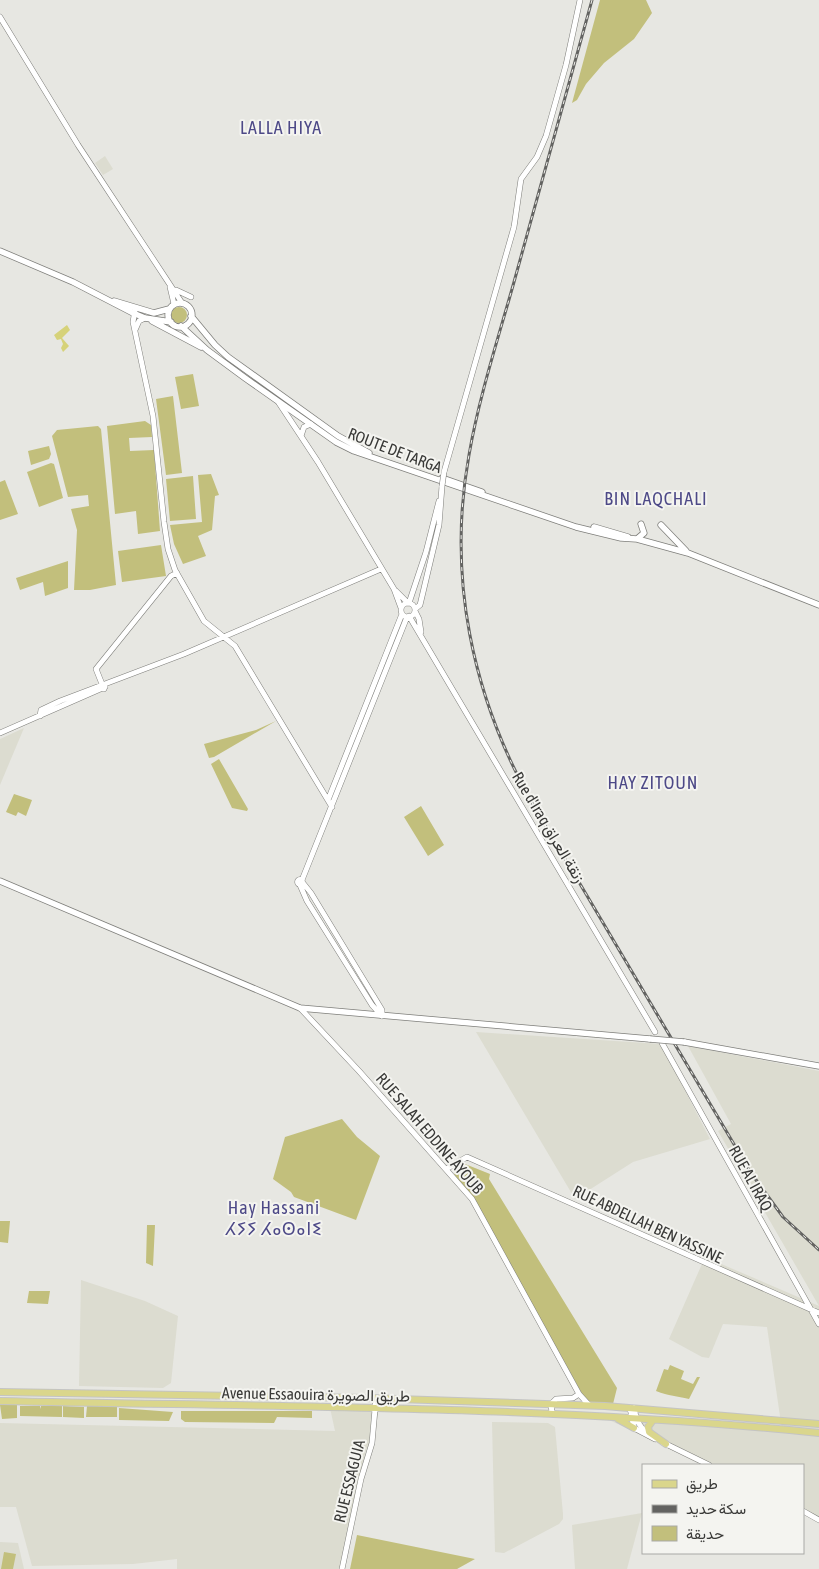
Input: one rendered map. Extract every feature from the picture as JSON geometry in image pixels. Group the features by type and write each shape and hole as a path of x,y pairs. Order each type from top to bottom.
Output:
{"main road":[{"path":"0,251 107,299 207,350"},
{"path":"107,299 157,313 182,303 189,307 191,316 187,324 181,326 171,322 145,318"},
{"path":"171,322 168,316 172,307"},
{"name":"ROUTE DE TARGA","path":"191,316 215,346 228,357 355,447 524,506 630,538"},
{"name":"ROUTE DE TARGA","path":"181,326 207,350 342,446 365,456 576,528 619,538 637,539 688,553 819,604"},
{"path":"637,539 644,533 641,524"},
{"path":"661,525 688,553"},
{"path":"0,881 300,1008 684,1042 819,1066"},
{"name":"Avenue Essaouira طريق الصويرة","path":"0,1392 376,1398 589,1405 819,1424"},
{"name":"Avenue Essaouira طريق الصويرة","path":"0,1401 552,1413 819,1433"},
{"path":"617,1418 634,1428"},
{"path":"652,1420 648,1427 649,1432 666,1444"}],"street":[{"path":"419,619 420,606 439,525 444,472 514,226 521,179 537,157 546,136 566,65 580,0"},
{"path":"0,17 78,145 182,303"},
{"path":"168,282 172,307"},
{"path":"174,290 191,297"},
{"path":"138,308 133,313 135,331 153,416 168,549 177,573 204,621 235,646 332,807"},
{"path":"135,331 139,321 145,318"},
{"path":"276,400 302,437 380,569 394,589"},
{"path":"302,437 302,429 311,424"},
{"path":"328,800 412,595 441,493"},
{"path":"0,733 104,686 380,569"},
{"path":"104,686 96,669 171,576 177,573"},
{"name":"Rue d'Iraq زنقة العراق","path":"394,589 414,610 419,619 421,635"},
{"name":"Rue d'Iraq زنقة العراق","path":"394,589 405,614 421,635 655,1032"},
{"path":"401,596 412,595"},
{"path":"405,614 420,606"},
{"path":"382,1016 372,1005 307,901 302,883 404,624 405,614"},
{"path":"404,624 408,622 415,625"},
{"path":"302,883 311,894 382,1010 382,1016"},
{"path":"358,1014 372,1005"},
{"name":"RUE SALAH EDDINE AYOUB","path":"300,1008 474,1202 579,1394 589,1405"},
{"name":"RUE AL IRAQ","path":"662,1043 819,1324"},
{"name":"RUE ABDELLAH BEN YASSINE","path":"446,1169 467,1157 819,1313"},
{"path":"552,1413 552,1404 557,1398 573,1398 579,1394"},
{"name":"RUE ESSAGUIA","path":"342,1569 361,1479 371,1451 376,1398"},
{"path":"632,1408 634,1428 707,1464"},
{"path":"633,1419 651,1437"},
{"path":"804,1512 819,1520"}],"shaded area":[{"path":"105,156 113,169 103,175 95,163"},
{"path":"67,325 70,330 62,338 69,346 63,352 61,339 57,340 54,335"},
{"path":"24,728 0,785 0,739"},
{"path":"476,1032 661,1044 710,1139 633,1162 575,1199"},
{"path":"688,1046 819,1071 819,1306 718,1131 731,1124"},
{"path":"705,1257 819,1306 819,1518 804,1510 804,1464 704,1464 609,1420 782,1430 767,1327 723,1324 709,1358 702,1357 669,1339"},
{"path":"81,1280 145,1301 178,1316 171,1383 163,1388 79,1386"},
{"path":"379,1407 375,1435 366,1450 340,1569 177,1569 177,1559 133,1564 32,1566 16,1507 0,1507 0,1423 335,1431 330,1408"},
{"path":"492,1422 548,1423 555,1427 563,1514 563,1519 559,1524 504,1553 495,1552"},
{"path":"642,1513 627,1569 575,1569 572,1525"},
{"path":"0,1542 18,1543 24,1569 0,1569"}],"green space":[{"path":"600,0 646,0 652,13 634,39 604,63 586,84 577,100 572,103"},
{"path":"179,307 185,309 187,315 185,321 179,323 173,321 171,315 173,309"},
{"path":"193,374 199,406 181,409 175,377"},
{"path":"173,396 182,473 166,475 156,399"},
{"path":"145,421 151,425 152,437 129,438 130,451 154,450 160,531 138,534 136,511 115,514 107,426"},
{"path":"98,426 101,429 116,585 90,590 74,590 77,530 71,509 89,506 88,495 68,497 52,436 57,430"},
{"path":"49,446 51,454 49,459 31,465 28,451"},
{"path":"51,463 54,464 63,498 39,507 27,472"},
{"path":"211,474 219,495 215,496 212,530 198,536 206,556 183,564 174,544 170,525 202,522 198,475"},
{"path":"193,476 196,519 170,521 166,479"},
{"path":"5,480 18,514 0,520 0,482"},
{"path":"161,545 166,576 122,582 118,551"},
{"path":"68,561 68,588 45,596 43,582 20,590 16,578"},
{"path":"276,721 214,757 209,758 204,744 256,730"},
{"path":"219,759 248,809 247,811 232,808 211,764"},
{"path":"14,794 32,800 26,816 18,812 16,816 6,812"},
{"path":"421,806 444,845 428,856 404,817"},
{"path":"342,1119 357,1137 380,1156 356,1220 294,1197 291,1192 273,1179 285,1137"},
{"path":"465,1164 490,1174 489,1179 617,1388 613,1404 589,1402 585,1399 472,1197 454,1175 458,1167"},
{"path":"0,1221 10,1221 8,1243 0,1242"},
{"path":"147,1225 155,1225 153,1266 146,1263"},
{"path":"29,1291 50,1291 48,1304 27,1303"},
{"path":"670,1365 684,1371 681,1379 693,1384 697,1377 700,1377 689,1399 656,1391 664,1369 668,1370"},
{"path":"0,1405 17,1405 17,1418 2,1419"},
{"path":"20,1406 40,1406 41,1409 41,1406 62,1406 62,1417 20,1416"},
{"path":"63,1406 84,1407 84,1418 63,1417"},
{"path":"87,1406 117,1406 117,1417 86,1417"},
{"path":"119,1408 173,1412 169,1421 119,1420"},
{"path":"181,1411 312,1411 312,1418 277,1417 274,1423 185,1422 181,1419"},
{"path":"357,1535 475,1559 457,1569 350,1569"},
{"path":"4,1552 16,1554 13,1569 1,1569"}],"railway":[{"path":"592,0 489,368 473,433 463,500 461,545 463,590 470,634 480,677 493,719 510,761 531,801 751,1173 783,1217 819,1250"}],"district":[{"name":"LALLA HIYA","path":"281,128"},
{"name":"BIN LAQCHALI","path":"656,499"},
{"name":"HAY ZITOUN","path":"653,783"},
{"name":"Hay Hassani ⵃⵢⵢ ⵃⴰⵙⴰⵏⵉ","path":"274,1218"}]}
